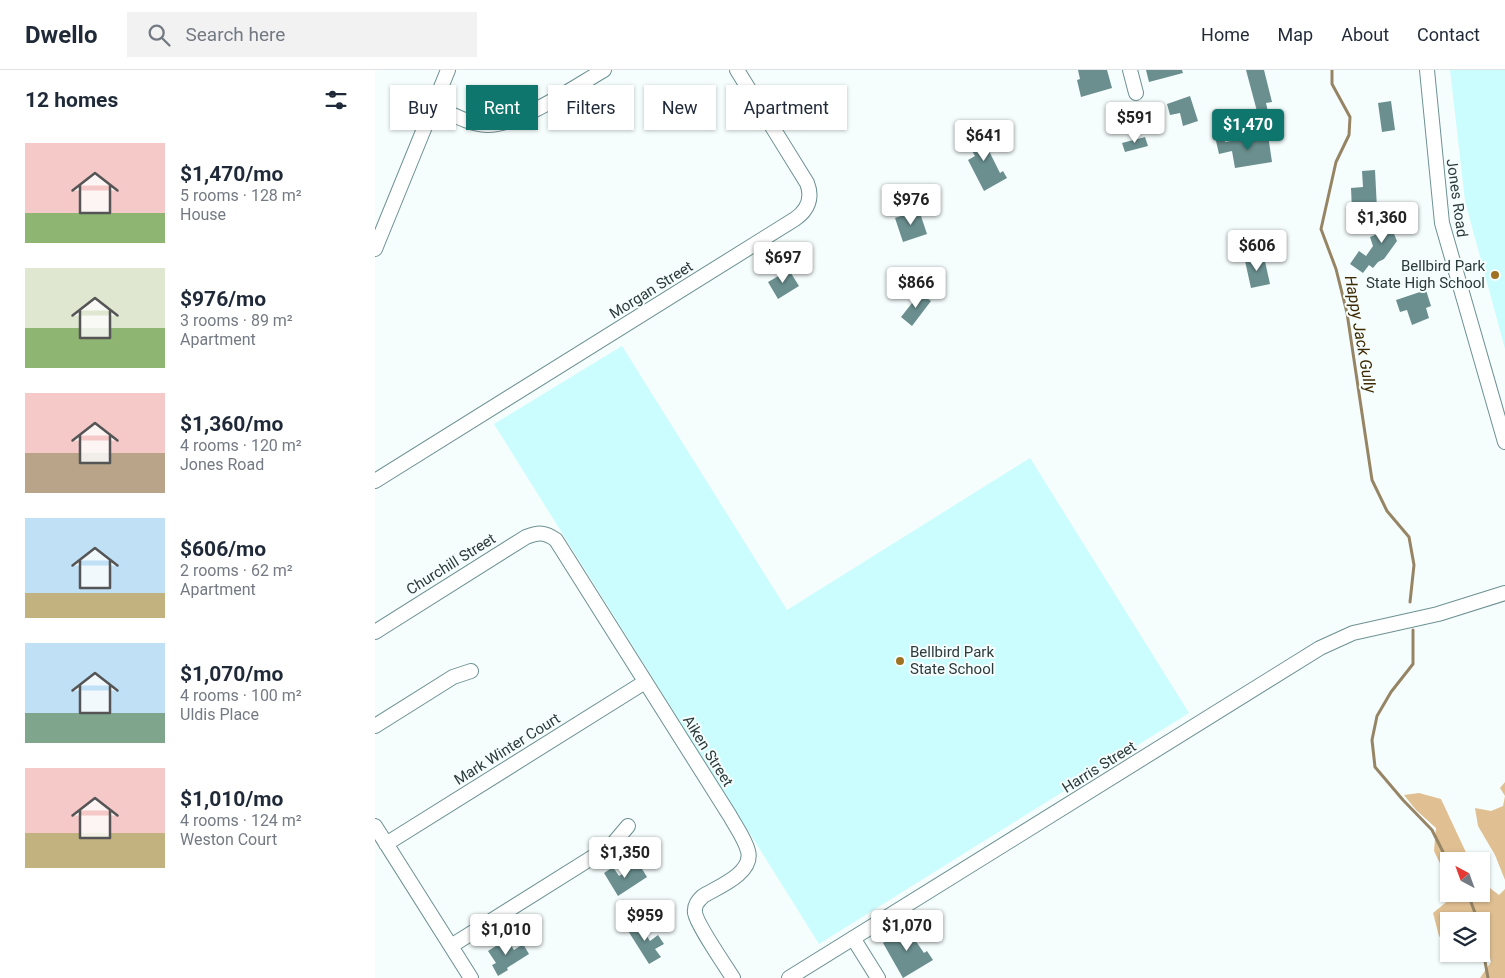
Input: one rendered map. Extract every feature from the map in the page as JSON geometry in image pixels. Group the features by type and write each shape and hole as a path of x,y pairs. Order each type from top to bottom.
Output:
{"street":[{"path":"442,85 448,70"},
{"path":"456,115 479,124 504,123 522,117 604,70"},
{"name":"Morgan Street","path":"375,481 787,224 803,212 810,196 807,183 737,70"},
{"path":"1130,70 1136,93"},
{"name":"Jones Road","path":"1427,70 1441,223 1505,442"},
{"path":"375,249 423,130"},
{"name":"Churchill Street","path":"375,632 527,537 538,532 548,534"},
{"name":"Aiken Street","path":"548,534 556,540 730,816 748,851 749,858 744,870 703,896 695,907 697,920 733,978"},
{"name":"Harris Street","path":"789,978 1320,648 1353,633 1438,614 1505,592"},
{"name":"Harris Street","path":"1438,614 1463,611 1505,600"},
{"path":"375,726 453,678 471,671"},
{"name":"Mark Winter Court","path":"387,844 645,682"},
{"path":"375,826 471,978"},
{"path":"451,946 612,845 628,826"},
{"path":"853,938 878,978"}],"shaded area":[{"name":"Bellbird Park State High School","path":"1450,70 1505,70 1505,349 1465,201"},
{"name":"Bellbird Park State School","path":"622,346 787,610 1030,458 1189,713 819,944 494,424"},
{"path":"1505,782 1505,796 1500,788"},
{"path":"1419,793 1441,799 1466,852 1440,852 1440,863 1434,851 1436,828 1416,810 1404,795"},
{"path":"1505,796 1505,880 1495,855 1478,826 1475,808 1491,811 1503,806"},
{"path":"1490,888 1499,895 1505,889 1505,978 1480,978 1491,962 1490,912 1440,912 1440,937 1433,913 1446,902 1490,902"}],"building":[{"path":"1078,70 1107,70 1112,88 1081,97 1077,80 1080,79"},
{"path":"1146,70 1182,70 1183,73 1149,82"},
{"path":"1246,70 1264,70 1272,102 1266,103 1268,112 1258,115"},
{"path":"1190,96 1198,121 1183,126 1180,113 1170,115 1167,104"},
{"path":"1391,101 1395,130 1382,132 1378,103"},
{"path":"1129,102 1134,124 1120,127 1115,106"},
{"path":"982,131 991,147 988,149 1000,173 1003,171 1007,178 984,191 968,160 975,156 966,140"},
{"path":"1268,135 1272,162 1235,168 1232,151 1219,154 1216,141 1225,139 1225,142"},
{"path":"1145,137 1148,146 1125,152 1122,143"},
{"path":"1375,170 1377,209 1352,211 1351,188 1363,187 1362,171"},
{"path":"919,210 927,234 903,242 895,218"},
{"path":"1408,214 1413,228 1394,234 1397,241 1384,259 1373,268 1369,265 1363,273 1350,264 1359,251 1366,256 1373,246 1370,237 1377,234 1385,223 1390,227 1396,219"},
{"path":"1264,257 1270,284 1251,288 1245,261"},
{"path":"789,270 799,286 778,299 768,282"},
{"path":"1426,290 1431,306 1426,308 1429,318 1412,325 1407,310 1400,312 1396,300"},
{"path":"920,293 931,301 912,326 901,317"},
{"path":"639,864 647,877 618,896 604,873 613,867 619,876"},
{"path":"636,919 650,941 658,935 664,944 655,949 661,957 649,964 625,926"},
{"path":"911,926 916,934 913,937 924,953 927,951 933,960 903,978 883,943"},
{"path":"507,939 514,950 523,944 529,954 498,976 492,965 496,963 488,951"}],"waterway":[{"name":"Happy Jack Gully","path":"1332,70 1332,84 1350,117 1349,135 1336,162 1321,229 1336,269 1347,313 1372,480 1387,511 1409,537 1414,565 1410,602"},
{"name":"Happy Jack Gully","path":"1413,630 1413,664 1391,692 1377,716 1372,740 1375,767 1432,830 1443,852"},
{"name":"Happy Jack Gully","path":"1471,902 1475,912"},
{"name":"Happy Jack Gully","path":"1485,962 1488,978"}],"place":[{"name":"Bellbird Park State High School","path":"1495,275"},
{"name":"Bellbird Park State School","path":"900,661"}]}
